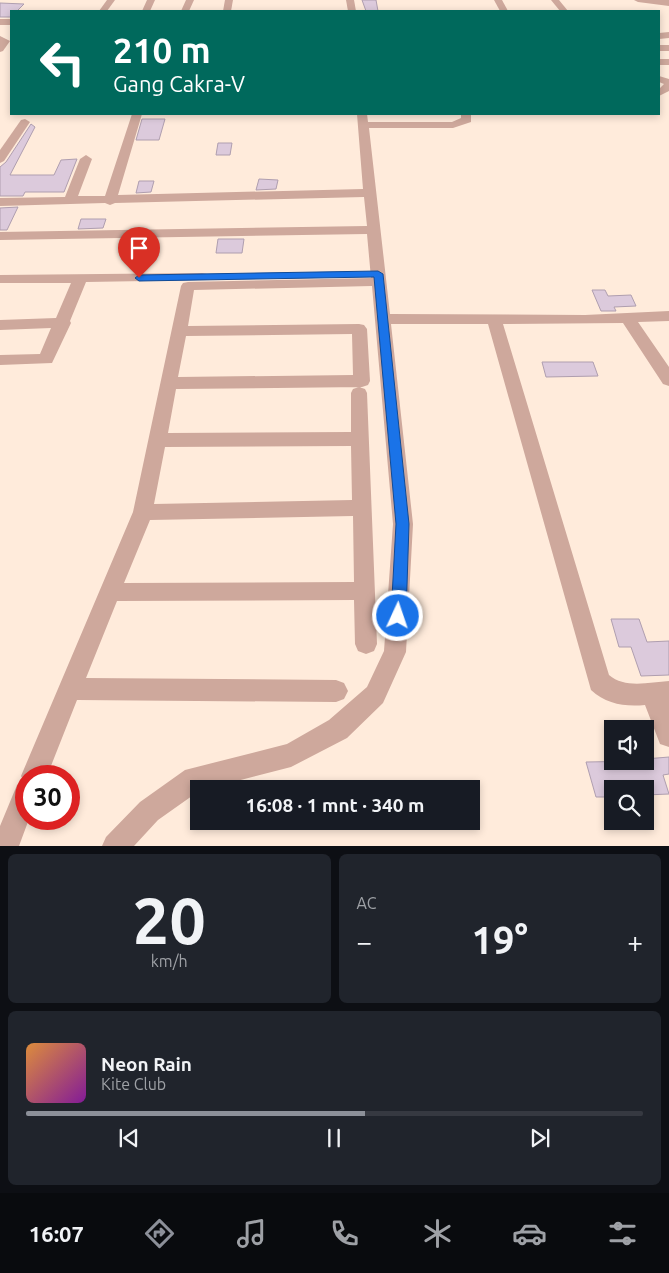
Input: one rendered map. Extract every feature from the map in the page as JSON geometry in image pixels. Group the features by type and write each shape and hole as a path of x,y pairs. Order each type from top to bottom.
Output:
{"street":[{"path":"555,0 563,10"},
{"path":"638,0 669,3"},
{"path":"0,39 5,41 0,48"},
{"path":"660,79 669,82 668,87 660,92"},
{"path":"110,201 137,115"},
{"path":"115,846 149,811 194,779 291,755 338,729 375,695 395,652 403,524 363,119 453,125 466,120 466,115"},
{"path":"0,159 24,122"},
{"path":"70,201 86,159"},
{"path":"0,202 110,201 370,193"},
{"path":"0,236 374,230"},
{"path":"0,279 379,278"},
{"path":"39,765 143,512 188,286 379,278"},
{"path":"0,360 46,359 63,323 80,279"},
{"path":"383,319 627,318 669,316"},
{"path":"627,318 669,380"},
{"path":"494,319 599,682 605,690 618,695 661,692 669,735"},
{"path":"0,325 63,323"},
{"path":"169,383 362,381 359,329 179,331"},
{"path":"359,393 366,644"},
{"path":"157,440 359,439"},
{"path":"143,512 362,508"},
{"path":"110,592 364,591"},
{"path":"70,689 336,691"},
{"path":"5,846 15,821"}],"building":[{"path":"362,0 376,0 378,10 366,10"},
{"path":"0,3 24,4 18,10 10,10 10,17 0,17"},
{"path":"142,119 165,119 159,140 136,140"},
{"path":"31,124 35,127 10,175 54,175 61,160 77,159 64,192 25,192 23,196 0,196 0,167 6,162"},
{"path":"218,143 232,143 230,155 216,155"},
{"path":"259,179 278,180 276,189 256,190"},
{"path":"139,181 154,181 151,192 136,193"},
{"path":"18,207 7,230 0,230 0,208"},
{"path":"81,219 106,219 103,228 78,229"},
{"path":"218,239 244,239 242,253 216,253"},
{"path":"592,290 605,290 608,296 631,295 636,306 614,307 616,311 601,311"},
{"path":"542,362 593,362 598,376 546,377"},
{"path":"611,619 639,619 647,642 669,641 669,675 641,676 631,647 619,647"},
{"path":"669,757 669,774 663,775 669,794 654,795 654,780 604,780 604,797 596,797 586,762 604,762 604,770 654,770 654,758"}],"route":[{"path":"139,278 378,274 403,524 398,616"}]}
